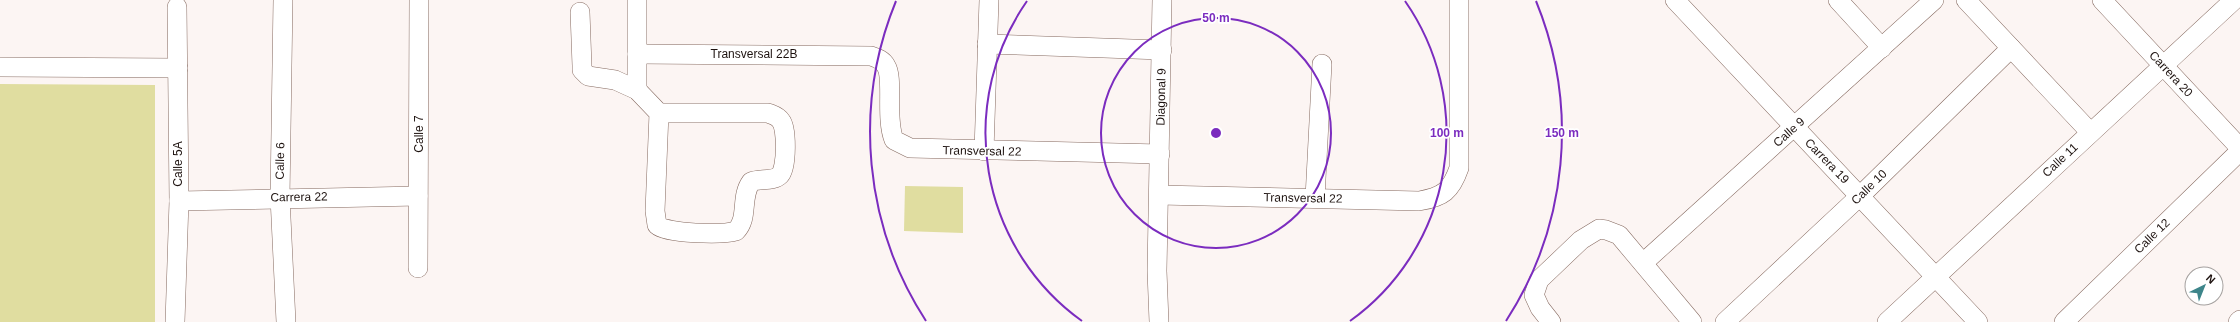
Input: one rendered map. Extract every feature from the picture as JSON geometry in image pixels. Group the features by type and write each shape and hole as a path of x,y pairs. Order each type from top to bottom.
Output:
{"street":[{"name":"Calle 6","path":"283,0 280,197 286,322"},
{"name":"Calle 7","path":"418,268 419,0"},
{"path":"636,90 637,0"},
{"path":"984,151 988,0"},
{"name":"Diagonal 9","path":"1159,322 1157,271 1162,0"},
{"name":"Transversal 22","path":"1159,195 1419,201 1434,199 1444,193 1454,183 1459,168 1459,0"},
{"name":"Carrera 19","path":"1675,0 1978,322"},
{"path":"1838,0 1882,48"},
{"name":"Calle 9","path":"1643,263 1934,0"},
{"path":"1966,0 2090,132"},
{"name":"Carrera 20","path":"2102,0 2240,149"},
{"name":"Calle 11","path":"1887,322 2234,0"},
{"name":"Calle 5A","path":"175,322 179,200 177,6"},
{"path":"580,12 582,66 584,74 588,76 615,80 636,90 659,113 768,113 781,120 786,133 783,171 777,177 756,180 747,186 743,218 736,231 720,233 665,230 657,225 655,211 659,113"},
{"path":"987,44 1162,50"},
{"name":"Calle 10","path":"1725,322 1860,196 2011,48"},
{"name":"Transversal 22B","path":"637,54 871,56 880,59 888,69 889,124"},
{"path":"1315,198 1322,64"},
{"path":"0,67 178,68"},
{"name":"Transversal 22","path":"889,124 894,140 910,148 984,151 1160,154"},
{"name":"Calle 12","path":"2064,322 2240,149"},
{"name":"Carrera 22","path":"179,200 280,197 418,196"},
{"path":"1551,322 1540,308 1534,295 1539,280 1580,240 1599,229 1614,232 1624,240 1692,322"}],"shaded area":[{"path":"0,84 155,85 155,322 0,322"},
{"path":"905,186 963,187 963,233 904,231"}]}
